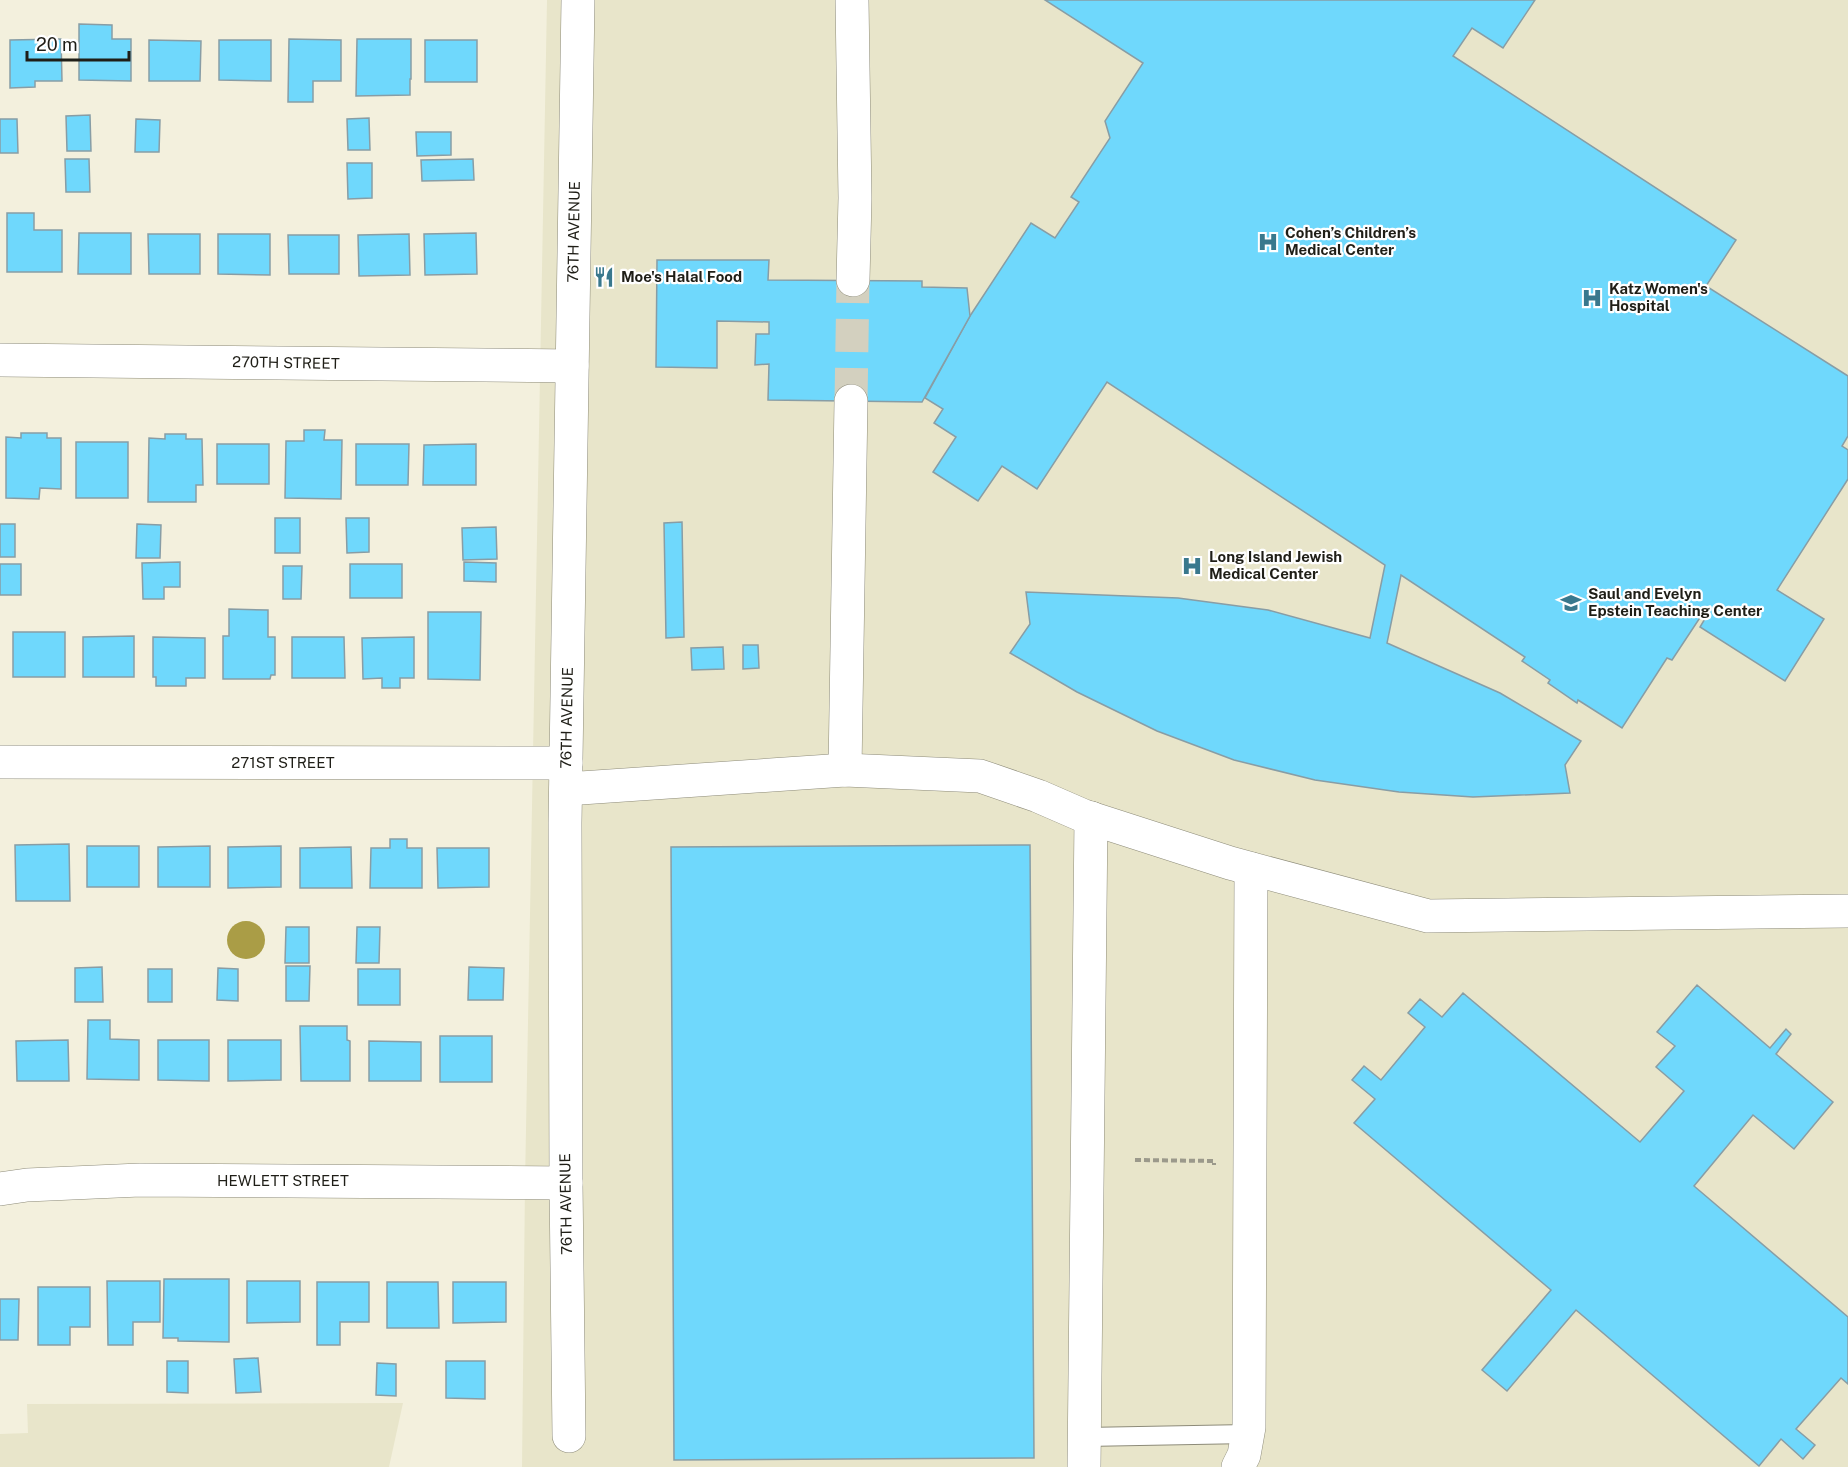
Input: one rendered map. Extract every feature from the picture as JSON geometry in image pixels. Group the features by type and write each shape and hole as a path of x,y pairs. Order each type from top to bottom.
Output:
{"street":[{"name":"76TH AVENUE","path":"570,1436 566,1183 566,776 578,0"},
{"path":"852,0 855,198 853,280"},
{"name":"270TH STREET","path":"0,360 572,366"},
{"path":"845,770 851,401"},
{"name":"271ST STREET","path":"0,762 566,776 845,770 980,776 1038,795 1091,818 1251,869 1428,916 1848,911"},
{"path":"1084,1452 1091,818"},
{"path":"1238,1467 1244,1455 1248,1434 1251,869"},
{"name":"HEWLETT STREET","path":"0,1189 27,1185 140,1180 566,1183"}],"lane":[{"path":"1084,1452 1248,1434"}],"path":[{"path":"1135,1160 1214,1161 1214,1173"}],"shaded area":[{"name":"Long Island Jewish Medical Center","path":"547,0 1848,0 1848,1467 522,1467 525,1183"},
{"path":"246,921 259,927 265,940 259,953 246,959 233,953 227,940 233,927"},
{"path":"403,1403 389,1467 0,1467 0,1434 28,1433 27,1404"}],"building":[{"path":"1045,0 1535,0 1503,48 1472,28 1453,56 1736,240 1706,286 1848,376 1848,436 1842,446 1848,450 1848,479 1777,590 1824,619 1785,681 1700,627 1709,612 1705,610 1672,660 1667,658 1622,728 1578,700 1577,703 1548,683 1550,680 1522,661 1525,657 1401,575 1387,643 1500,693 1581,741 1565,765 1570,793 1473,797 1399,792 1315,780 1234,760 1157,731 1077,692 1010,653 1030,624 1026,592 1178,598 1268,610 1370,638 1385,565 1107,382 1037,489 1002,466 978,501 933,472 956,437 934,423 943,409 925,398 970,316 1031,223 1055,238 1079,202 1071,197 1110,138 1105,121 1143,63"},
{"path":"79,24 112,25 112,39 131,39 131,81 79,80"},
{"path":"61,39 62,81 35,81 35,87 10,88 10,40"},
{"path":"289,39 341,40 341,81 313,81 313,102 288,102"},
{"path":"357,39 411,39 410,95 356,96"},
{"path":"149,40 201,41 200,81 149,81"},
{"path":"219,40 271,40 271,81 219,80"},
{"path":"425,40 477,40 477,82 425,82"},
{"path":"90,115 91,151 67,151 66,116"},
{"path":"369,118 370,150 348,150 347,119"},
{"path":"0,119 17,119 18,153 0,153"},
{"path":"136,119 160,120 159,152 135,152"},
{"path":"416,132 451,132 451,155 417,156"},
{"path":"65,159 89,159 90,192 66,192"},
{"path":"473,159 474,180 422,181 421,160"},
{"path":"347,163 372,163 372,198 348,199"},
{"path":"7,213 34,213 34,230 62,230 62,272 7,272"},
{"path":"79,233 131,233 131,274 78,274"},
{"path":"476,233 477,274 425,275 424,234"},
{"path":"148,234 200,234 200,274 149,274"},
{"path":"218,234 270,234 270,275 218,274"},
{"path":"409,234 410,275 359,276 358,235"},
{"path":"288,235 339,235 339,274 289,274"},
{"path":"657,260 769,260 768,280 922,281 922,287 967,288 970,316 922,402 768,400 769,364 755,365 756,334 769,334 769,322 717,321 717,368 656,367"},
{"path":"304,430 325,430 324,440 342,440 341,499 285,498 286,441 304,441"},
{"path":"21,433 47,433 47,438 61,438 61,489 40,488 39,499 6,498 6,437 21,438"},
{"path":"165,434 186,434 186,439 202,439 203,485 196,485 196,502 148,502 149,438 165,439"},
{"path":"76,442 128,442 128,498 76,498"},
{"path":"217,444 269,444 269,484 217,484"},
{"path":"356,444 409,444 408,485 356,485"},
{"path":"476,444 476,485 423,485 424,445"},
{"path":"275,518 300,518 300,553 275,553"},
{"path":"346,518 369,518 369,552 347,553"},
{"path":"682,522 684,637 666,638 664,523"},
{"path":"0,524 15,524 15,557 0,557"},
{"path":"137,524 161,525 160,558 136,558"},
{"path":"496,527 497,559 463,560 462,528"},
{"path":"180,562 180,587 164,587 164,599 143,599 142,563"},
{"path":"464,562 496,563 496,582 464,581"},
{"path":"0,564 21,564 21,595 0,595"},
{"path":"350,564 402,564 402,598 350,598"},
{"path":"283,566 302,566 301,599 283,599"},
{"path":"229,609 268,610 268,637 275,637 275,675 271,675 270,679 223,679 223,636 229,636"},
{"path":"428,612 481,612 480,680 428,679"},
{"path":"13,632 65,632 65,677 13,677"},
{"path":"134,636 134,677 83,677 83,637"},
{"path":"153,637 205,638 205,678 186,678 186,686 156,686 156,677 153,677"},
{"path":"292,637 344,637 345,678 292,678"},
{"path":"414,637 414,678 400,678 400,688 382,688 382,678 363,679 362,638"},
{"path":"743,645 758,645 759,668 743,669"},
{"path":"723,647 724,669 692,670 691,648"},
{"path":"390,839 407,839 407,848 422,848 422,888 370,888 371,848 390,848"},
{"path":"69,844 70,901 16,901 15,845"},
{"path":"1030,845 1034,1458 674,1460 671,847"},
{"path":"87,846 139,846 139,887 87,887"},
{"path":"210,846 210,887 158,887 158,847"},
{"path":"281,846 281,887 228,888 228,847"},
{"path":"351,847 352,888 300,888 300,848"},
{"path":"437,848 489,848 489,887 438,888"},
{"path":"286,927 309,927 309,963 285,963"},
{"path":"357,927 380,927 379,963 356,963"},
{"path":"286,966 310,966 309,1001 286,1001"},
{"path":"102,967 103,1002 75,1002 75,968"},
{"path":"469,967 504,968 503,1000 468,1000"},
{"path":"218,968 238,969 238,1001 217,1000"},
{"path":"148,969 172,969 172,1002 148,1002"},
{"path":"358,969 400,969 400,1005 358,1005"},
{"path":"1697,985 1770,1048 1786,1029 1791,1034 1776,1054 1833,1102 1794,1149 1753,1115 1694,1186 1848,1317 1848,1384 1841,1378 1796,1429 1815,1445 1803,1459 1781,1439 1759,1466 1576,1310 1507,1391 1482,1370 1551,1290 1354,1123 1375,1099 1352,1080 1364,1066 1381,1080 1425,1027 1408,1013 1420,999 1442,1017 1463,993 1640,1142 1684,1091 1656,1067 1675,1046 1657,1032"},
{"path":"88,1020 110,1020 110,1039 139,1040 139,1080 87,1079"},
{"path":"300,1026 347,1026 347,1040 350,1041 350,1081 301,1081"},
{"path":"440,1036 492,1036 492,1082 440,1082"},
{"path":"68,1040 69,1081 17,1081 16,1041"},
{"path":"158,1040 209,1040 209,1081 158,1080"},
{"path":"228,1040 281,1040 281,1080 228,1081"},
{"path":"369,1041 421,1042 421,1081 369,1081"},
{"path":"164,1279 229,1279 229,1342 178,1341 178,1338 163,1338"},
{"path":"107,1281 160,1281 160,1322 133,1322 133,1345 108,1345"},
{"path":"247,1281 300,1281 300,1322 247,1323"},
{"path":"317,1282 369,1282 369,1322 340,1322 340,1345 317,1345"},
{"path":"387,1282 438,1282 439,1328 387,1328"},
{"path":"453,1282 506,1282 506,1322 453,1323"},
{"path":"38,1287 90,1287 90,1327 70,1327 70,1345 38,1345"},
{"path":"0,1299 19,1299 18,1340 0,1340"},
{"path":"258,1358 261,1392 236,1393 234,1359"},
{"path":"167,1361 188,1361 188,1393 167,1392"},
{"path":"446,1361 485,1361 485,1399 446,1398"},
{"path":"377,1363 396,1364 396,1396 376,1395"}],"tunnel":[{"path":"851,401 853,280"}],"place":[{"name":"Cohen’s Children’s Medical Center","path":"1268,242"},
{"name":"Moe's Halal Food","path":"604,277"},
{"name":"Katz Women's Hospital","path":"1592,298"},
{"name":"Long Island Jewish Medical Center","path":"1192,566"},
{"name":"Saul and Evelyn Epstein Teaching Center","path":"1571,603"}]}
